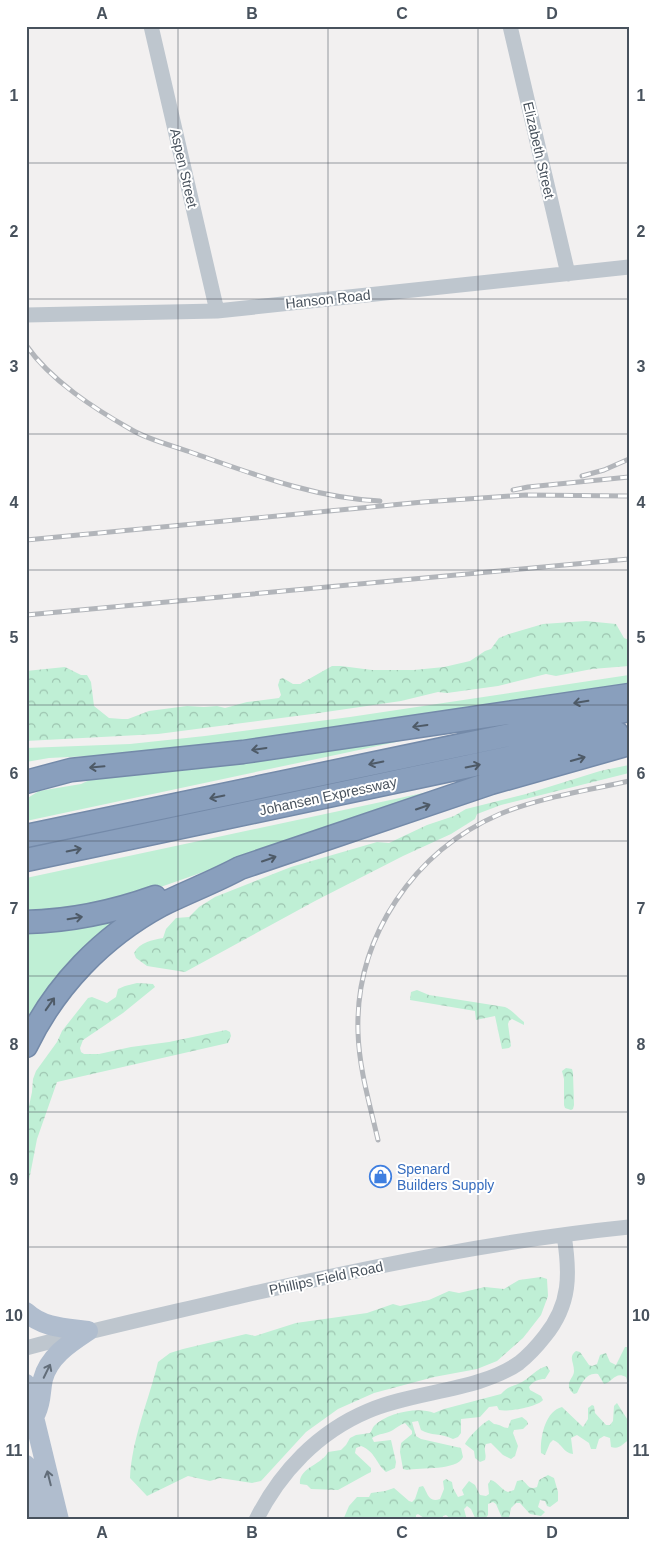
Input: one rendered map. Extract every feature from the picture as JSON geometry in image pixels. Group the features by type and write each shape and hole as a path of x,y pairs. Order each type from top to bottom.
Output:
{"highway":[{"path":"26,782 71,770 243,752 629,695"},
{"name":"Johansen Expressway","path":"26,836 629,710"},
{"name":"Johansen Expressway","path":"26,860 507,758 629,730"},
{"path":"26,922 65,919 118,909 491,783 629,744"},
{"path":"26,771 50,766 71,770"},
{"path":"26,1046 46,1010 66,982 104,944 132,922 162,905 219,880 240,868"}],"main road":[{"path":"26,1312 31,1317 52,1326 88,1331"},
{"path":"34,1417 42,1400 44,1376 49,1366 68,1343 88,1331"},
{"path":"26,1384 59,1520"},
{"path":"26,1464 40,1520"}],"street":[{"name":"Aspen Street","path":"151,26 216,311"},
{"name":"Elizabeth Street","path":"510,26 568,274"},
{"name":"Hanson Road","path":"26,315 216,311 629,267"},
{"name":"Phillips Field Road","path":"26,1348 88,1331 391,1263 564,1235 629,1228"},
{"path":"256,1520 276,1485 299,1458 322,1437 350,1419 384,1404 490,1378 512,1367 526,1357 551,1328 564,1302 568,1286 568,1262 564,1235"}],"green space":[{"path":"586,621 616,624 624,638 629,640 629,666 592,669 556,676 546,674 498,686 447,693 438,692 401,701 158,734 26,741 26,671 65,667 81,675 87,675 91,682 94,706 109,718 128,719 149,711 187,706 217,706 225,708 247,702 279,698 281,695 278,685 280,679 283,678 293,684 300,684 332,666 372,670 414,670 444,667 470,661 491,649 499,638 509,634 543,624"},
{"path":"629,675 629,685 287,736 133,754 49,758 26,762 26,748 130,744 205,736 350,717"},
{"path":"438,730 401,741 26,821 26,799 39,791 81,784 94,778"},
{"path":"629,765 629,773 501,805 477,814 475,819 451,834 315,901 185,972 147,966 136,958 134,953 143,944 163,938 166,929 176,918 189,917 199,907 215,897 291,867 377,842 389,843 427,825 454,816 466,809 526,794 600,771"},
{"path":"437,790 152,890 86,907 26,913 26,878"},
{"path":"143,907 26,1029 26,928"},
{"path":"137,983 153,984 155,987 123,1013 83,1040 80,1048 81,1052 84,1054 99,1054 226,1030 230,1032 231,1036 228,1043 57,1082 37,1139 26,1196 26,1120 36,1071 57,1042 62,1031 88,998 92,997 107,1003 116,997 118,989"},
{"path":"417,990 429,995 505,1007 524,1022 524,1025 512,1019 509,1021 511,1046 502,1049 495,1016 476,1020 475,1011 410,1000 411,992"},
{"path":"566,1068 572,1069 573,1073 574,1105 571,1110 565,1108 564,1105 564,1079 562,1071"},
{"path":"541,1277 547,1279 548,1296 541,1315 523,1338 497,1361 477,1369 434,1377 374,1393 338,1409 306,1432 261,1481 252,1483 220,1478 210,1481 188,1476 147,1496 130,1478 137,1434 158,1362 170,1353 246,1334 255,1336 296,1323 367,1313 393,1304 400,1306 429,1300 449,1291 459,1293 485,1287 504,1289 519,1280"},
{"path":"625,1347 629,1347 629,1387 626,1377 622,1375 604,1384 598,1374 594,1374 587,1376 577,1393 574,1394 571,1391 569,1385 574,1371 572,1355 576,1351 580,1352 589,1365 597,1364 600,1355 606,1353 610,1362 616,1365"},
{"path":"547,1366 550,1371 545,1379 532,1383 529,1387 530,1390 541,1396 543,1400 540,1403 515,1410 499,1410 497,1406 489,1407 480,1417 461,1419 461,1433 453,1439 428,1433 421,1430 418,1421 412,1422 416,1436 421,1439 461,1448 463,1457 454,1465 438,1468 403,1469 400,1452 401,1443 412,1434 412,1431 405,1423 372,1438 374,1442 391,1440 396,1462 395,1468 386,1472 370,1451 361,1446 356,1448 355,1453 371,1468 371,1472 338,1490 311,1489 307,1485 300,1484 303,1474 328,1452 341,1450 350,1438 370,1433 380,1421 394,1414 420,1410 434,1413 501,1394"},
{"path":"617,1403 629,1422 629,1440 621,1446 617,1448 611,1447 610,1438 604,1436 599,1439 596,1449 591,1449 589,1443 577,1435 571,1438 573,1454 567,1452 559,1443 553,1440 545,1455 541,1453 541,1440 545,1426 551,1414 556,1410 562,1407 583,1427 588,1419 588,1408 592,1405 594,1406 595,1413 606,1425 610,1425 613,1421 614,1406"},
{"path":"522,1417 528,1424 523,1429 514,1430 513,1433 518,1446 515,1456 511,1459 503,1455 491,1443 486,1444 485,1460 480,1462 475,1458 474,1451 465,1444 475,1431 489,1420 494,1424 508,1428 511,1420"},
{"path":"548,1475 554,1478 558,1492 558,1501 550,1507 547,1506 545,1501 540,1500 538,1507 545,1512 541,1516 530,1514 520,1503 516,1503 511,1508 509,1518 505,1519 502,1518 496,1504 493,1502 488,1504 488,1515 484,1520 476,1520 471,1509 467,1506 464,1509 467,1520 452,1520 446,1515 443,1516 442,1520 427,1520 418,1514 416,1515 416,1520 401,1520 397,1517 389,1520 343,1520 349,1506 357,1497 369,1497 371,1493 394,1488 412,1502 419,1487 423,1486 429,1497 436,1500 440,1499 444,1489 443,1481 446,1479 452,1482 458,1497 464,1495 462,1490 469,1481 475,1485 480,1495 486,1496 489,1494 488,1484 491,1480 508,1492 514,1490 517,1481 522,1480 532,1488 537,1487 539,1480"}],"railway":[{"path":"26,345 48,371 74,393 118,422 146,437 285,484 332,495 380,501"},
{"path":"582,476 604,470 629,459"},
{"path":"513,490 629,477"},
{"path":"26,540 423,502 526,495 629,496"},
{"path":"26,615 629,559"},
{"path":"378,1140 360,1060 358,1032 360,997 367,963 379,931 396,901 416,874 441,850 469,830 500,814 547,799 629,781"}],"place":[{"name":"Spenard Builders Supply","path":"381,1177"}]}
